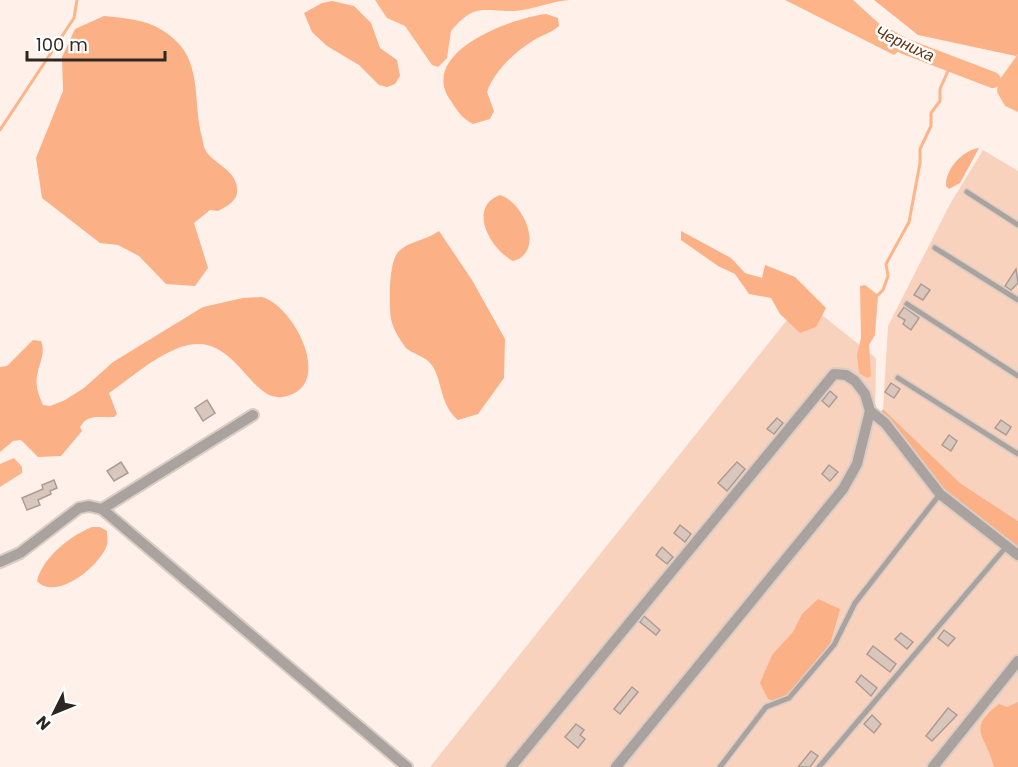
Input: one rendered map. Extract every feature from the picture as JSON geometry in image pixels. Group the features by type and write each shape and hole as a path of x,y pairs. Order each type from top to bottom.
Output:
{"street":[{"path":"511,767 830,376 839,373 855,381 865,394 870,411 857,464 843,489 616,767"},
{"path":"870,411 885,423 940,494 1018,555"},
{"path":"102,509 253,415"},
{"path":"0,562 20,553 79,508 89,506 102,509 407,767"},
{"path":"933,767 1018,661"}],"lane":[{"path":"967,192 1018,225"},
{"path":"935,248 1018,300"},
{"path":"907,304 1018,376"},
{"path":"898,378 1018,454"},
{"path":"720,767 766,707 789,698 834,645 855,603 940,494"},
{"path":"819,767 1006,547"}],"shaded area":[{"path":"375,0 570,0 514,11 480,10 473,12 451,31 447,58 438,67 432,65 405,26 387,18"},
{"path":"785,0 853,0 904,46 894,55"},
{"path":"874,0 1018,0 1018,54 1016,56 918,35"},
{"path":"332,1 354,6 371,23 380,48 397,60 400,76 395,84 387,87 379,85 359,65 327,46 312,32 304,13 322,3"},
{"path":"546,14 558,18 559,26 527,45 500,69 487,92 494,111 490,119 473,124 466,120 453,105 444,84 446,68 456,53 491,31 530,17"},
{"path":"104,16 151,25 168,34 184,51 193,74 199,125 205,148 208,154 235,180 237,193 232,202 218,211 210,210 194,223 208,268 195,286 166,284 139,256 118,245 100,243 42,198 36,158 63,91 62,57 75,29"},
{"path":"1018,54 1018,112 1005,106 997,92 998,82"},
{"path":"979,148 960,183 949,189 946,186 946,180 956,161 967,152"},
{"path":"983,150 1018,171 1018,521 960,483 883,409 888,326 950,204"},
{"path":"500,195 509,199 516,207 528,227 528,248 523,256 513,261 504,255 490,238 484,218 485,209 490,201"},
{"path":"439,231 472,280 505,339 504,378 478,414 458,420 447,406 434,369 428,361 406,348 393,327 390,312 390,283 395,256 403,248"},
{"path":"681,231 731,258 745,273 762,278 765,265 795,277 826,308 816,327 800,333 780,314 771,298 749,294 735,274 718,266 681,240"},
{"path":"865,285 878,295 875,335 869,345 871,376 867,378 859,373 857,355 861,338 860,286"},
{"path":"262,297 275,304 287,316 298,331 305,348 308,364 306,379 298,391 282,397 270,395 259,388 227,355 214,347 197,344 178,348 159,357 109,393 117,414 114,417 90,418 83,423 80,427 82,431 61,456 38,457 21,440 13,441 0,452 0,367 7,366 33,340 41,341 43,350 38,371 38,391 43,405 50,406 84,388 113,362 203,307 243,298"},
{"path":"803,300 876,358 875,423 1018,553 1018,767 430,767"},
{"path":"883,409 960,483 1018,521 1018,553 946,494 875,423"},
{"path":"14,458 22,467 22,473 0,487 0,464"},
{"path":"92,527 100,527 107,531 107,545 87,571 66,584 55,587 45,586 37,581 45,564 58,548"},
{"path":"818,599 840,609 828,652 786,704 768,699 760,683 772,655 793,632 802,614"},
{"path":"1018,702 1018,767 994,767 981,732 983,720 999,704 1007,707"}],"building":[{"path":"1016,269 1018,283 1011,290 1005,286"},
{"path":"921,284 930,290 923,300 914,295"},
{"path":"904,307 919,318 911,330 903,324 905,320 898,316"},
{"path":"891,383 900,389 894,398 885,392"},
{"path":"830,391 837,397 829,407 822,401"},
{"path":"207,400 215,413 203,421 195,408"},
{"path":"777,418 783,423 774,434 767,429"},
{"path":"1001,420 1011,427 1006,435 995,428"},
{"path":"949,435 957,441 951,451 942,445"},
{"path":"121,462 128,473 114,481 107,471"},
{"path":"737,462 745,469 727,491 718,483"},
{"path":"829,465 838,472 830,481 822,474"},
{"path":"54,480 57,488 50,491 51,494 38,500 40,505 27,510 22,498 43,489 42,485"},
{"path":"680,525 691,534 685,542 674,533"},
{"path":"662,547 673,557 667,564 656,555"},
{"path":"644,616 660,630 656,635 640,622"},
{"path":"944,630 955,638 948,646 938,638"},
{"path":"901,633 913,642 907,649 895,639"},
{"path":"873,646 896,664 890,672 867,654"},
{"path":"861,675 877,688 871,696 856,682"},
{"path":"632,687 638,692 620,714 614,709"},
{"path":"948,708 957,715 932,741 926,736"},
{"path":"872,715 881,724 874,733 864,724"},
{"path":"576,724 584,730 580,735 585,739 578,748 565,737"},
{"path":"811,751 818,756 810,767 798,767"}],"waterway":[{"path":"0,130 74,18 77,0"},
{"name":"Черниха","path":"886,36 904,46 993,80"},
{"path":"878,295 883,290 888,276 886,264 909,222 920,163 920,149 931,126 931,113 940,101 940,89 951,64"}]}
